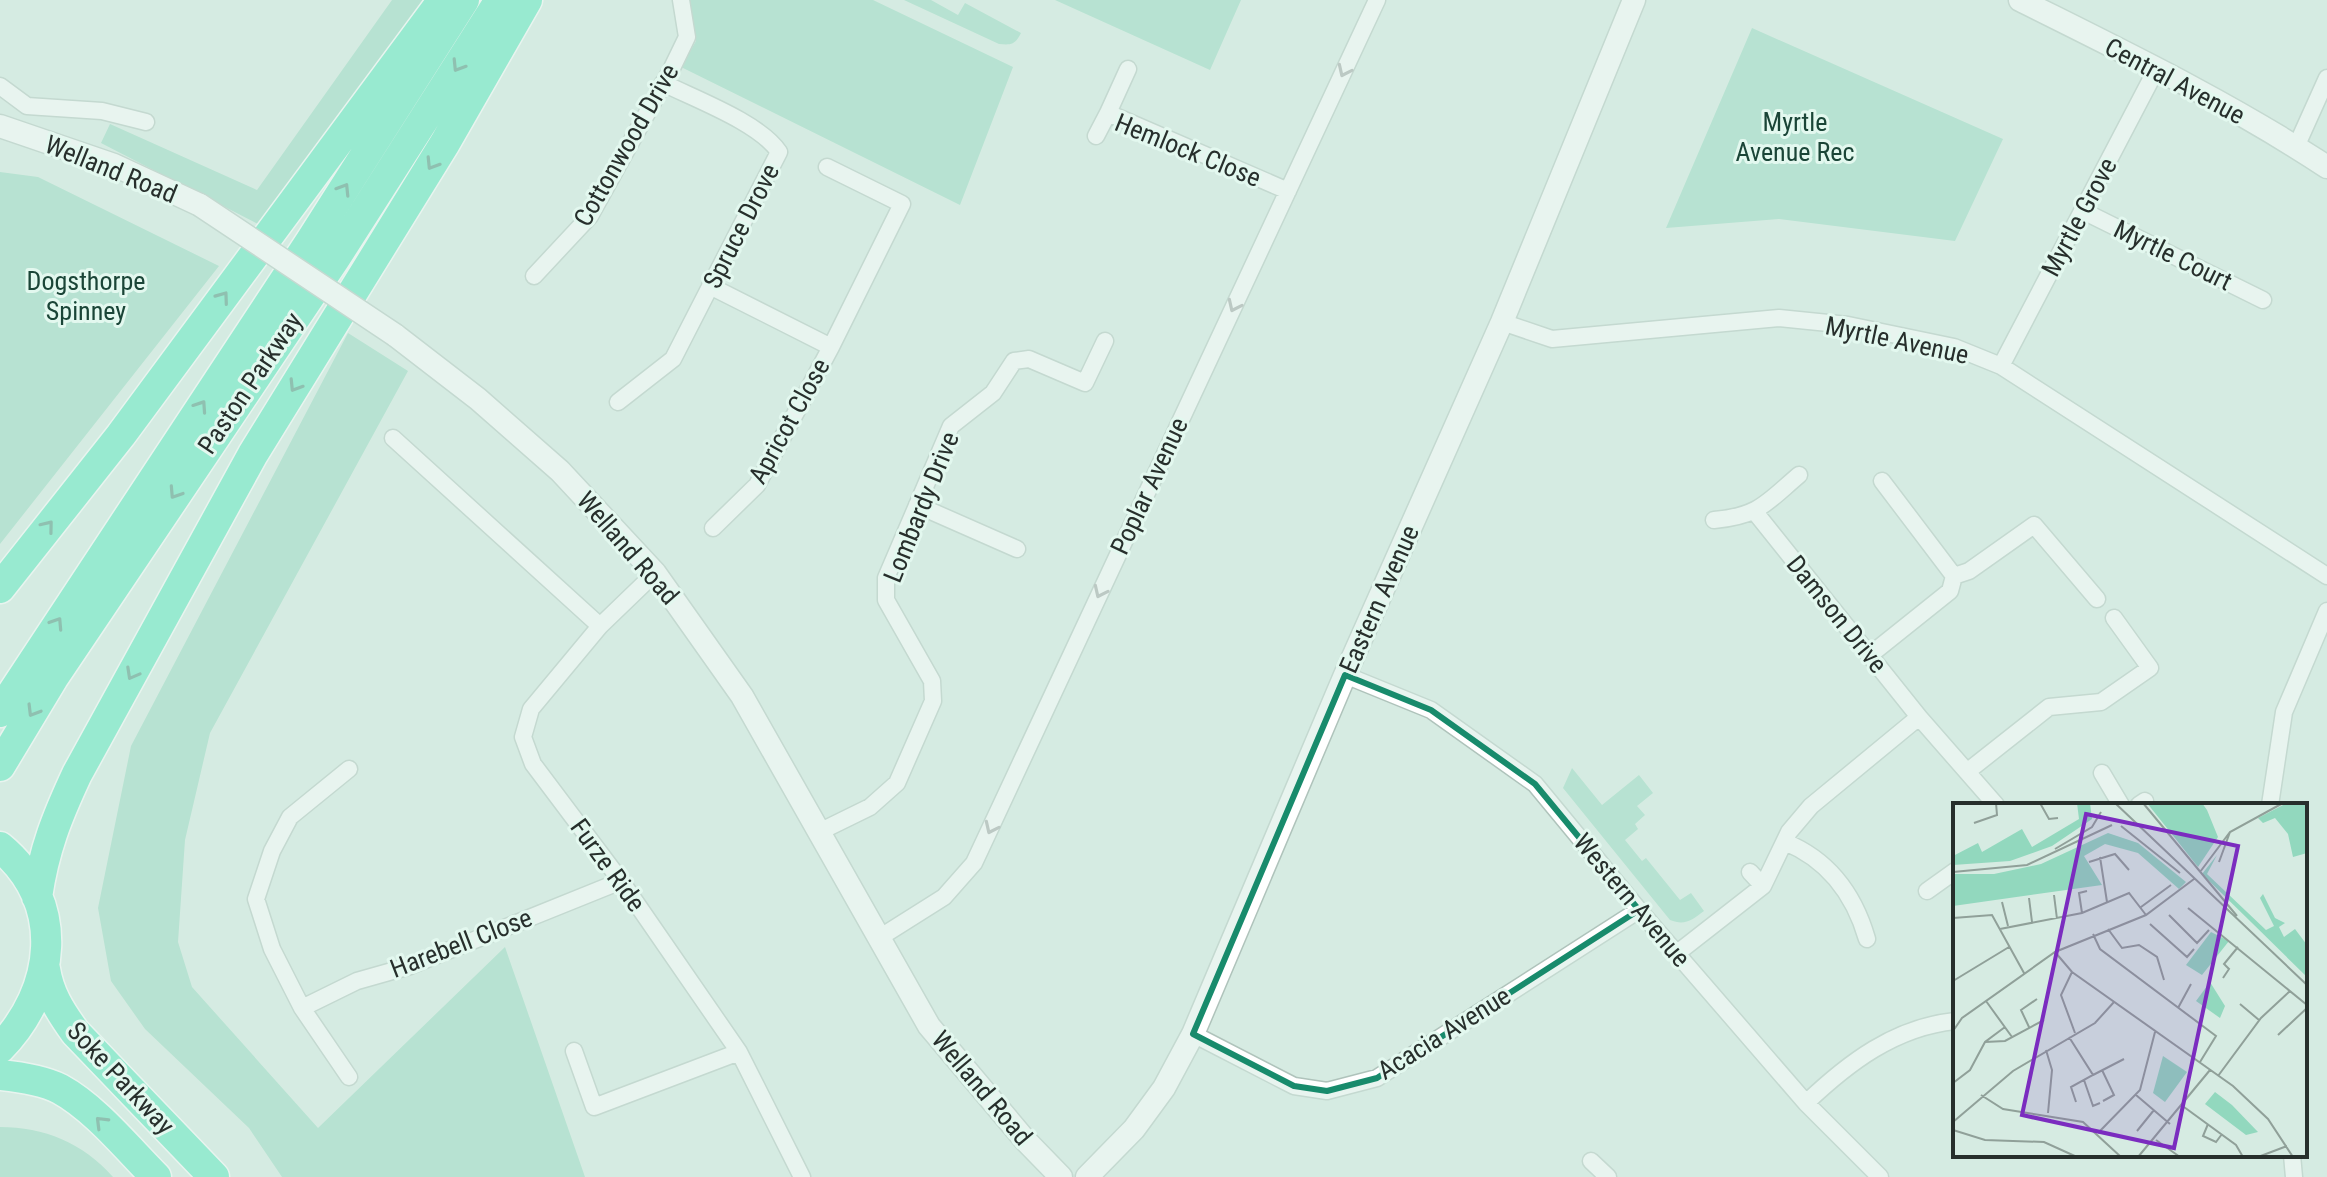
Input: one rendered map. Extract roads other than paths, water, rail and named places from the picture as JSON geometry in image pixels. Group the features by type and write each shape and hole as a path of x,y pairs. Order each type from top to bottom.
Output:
{"highway":[{"path":"0,588 121,435 443,0"},
{"name":"Paston Parkway","path":"0,712 310,242 464,0"},
{"name":"Paston Parkway","path":"0,766 53,678 334,260 500,0"},
{"path":"37,897 41,866 52,827 77,774 253,454 445,143 527,0"},
{"path":"0,1048 29,1013 39,992 47,944 37,897 7,853"},
{"name":"Soke Parkway","path":"45,969 48,988 56,1006 75,1032 214,1177"},
{"name":"Soke Parkway","path":"0,1075 27,1078 60,1089 89,1111 156,1177"}],"street":[{"name":"Cottonwood Drive","path":"534,276 590,216 663,83 687,37 681,0"},
{"name":"Poplar Avenue","path":"879,938 944,897 974,863 1377,0"},
{"name":"Eastern Avenue","path":"1087,1177 1134,1129 1164,1088 1193,1034 1345,675 1502,322 1634,0"},
{"name":"Central Avenue","path":"2020,0 2157,68 2327,167"},
{"name":"Myrtle Grove","path":"2001,366 2157,68"},
{"path":"1108,113 1128,69"},
{"path":"2296,147 2327,78"},
{"name":"Spruce Drove","path":"618,402 673,359 779,152 756,129 663,83"},
{"path":"0,86 27,106 102,111 146,122"},
{"name":"Hemlock Close","path":"1096,136 1108,113 1288,191"},
{"name":"Welland Road","path":"0,126 114,165 200,205 395,335 478,399 560,471 655,573 742,696 929,1026 1061,1177"},
{"name":"Apricot Close","path":"713,528 757,485 831,347 902,204 827,167"},
{"name":"Myrtle Court","path":"2083,211 2263,300"},
{"name":"Apricot Close","path":"710,286 831,347"},
{"name":"Myrtle Avenue","path":"1502,322 1552,339 1779,318 1848,325 1954,347 2001,366 2327,576"},
{"name":"Lombardy Drive","path":"819,832 870,807 897,783 933,701 932,681 886,600 886,578 951,426 993,393 1012,354 1085,383 1105,341"},
{"path":"393,438 600,626"},
{"path":"1714,520 1739,518 1755,512 1799,475"},
{"path":"1882,481 1954,576"},
{"path":"917,505 1017,549"},
{"name":"Damson Drive","path":"1755,512 1919,717 1994,803"},
{"path":"1954,576 1969,571 2034,525 2097,599"},
{"name":"Furze Ride","path":"655,573 600,626 531,709 523,737 533,764 621,881 739,1052 802,1177"},
{"path":"1870,655 1950,591 1954,576"},
{"path":"2270,803 2284,712 2327,611"},
{"path":"1968,771 2049,707 2101,702 2150,668 2114,618"},
{"name":"Western Avenue","path":"1345,675 1431,710 1535,784 1676,954 1806,1103 1880,1177"},
{"path":"1676,954 1763,886 1789,832 1811,806 1919,717"},
{"path":"349,769 290,817 272,851 256,899 272,949 302,1008 349,1077"},
{"path":"2102,773 2120,803"},
{"path":"1785,842 1820,860 1860,913 1867,939"},
{"path":"1750,872 1763,886"},
{"path":"1927,891 1953,872"},
{"name":"Harebell Close","path":"302,1008 357,981 410,966 621,881"},
{"name":"Acacia Avenue","path":"1193,1034 1294,1086 1327,1091 1377,1078 1639,910"},
{"path":"1806,1103 1841,1070 1892,1037 1953,1022"},
{"path":"574,1051 594,1107 739,1052"},
{"path":"2292,1157 2294,1177"},
{"path":"1591,1161 1608,1177"}],"park label":[{"name":"Myrtle Avenue Rec","path":"1795,137"},
{"name":"Dogsthorpe Spinney","path":"86,296"}]}
